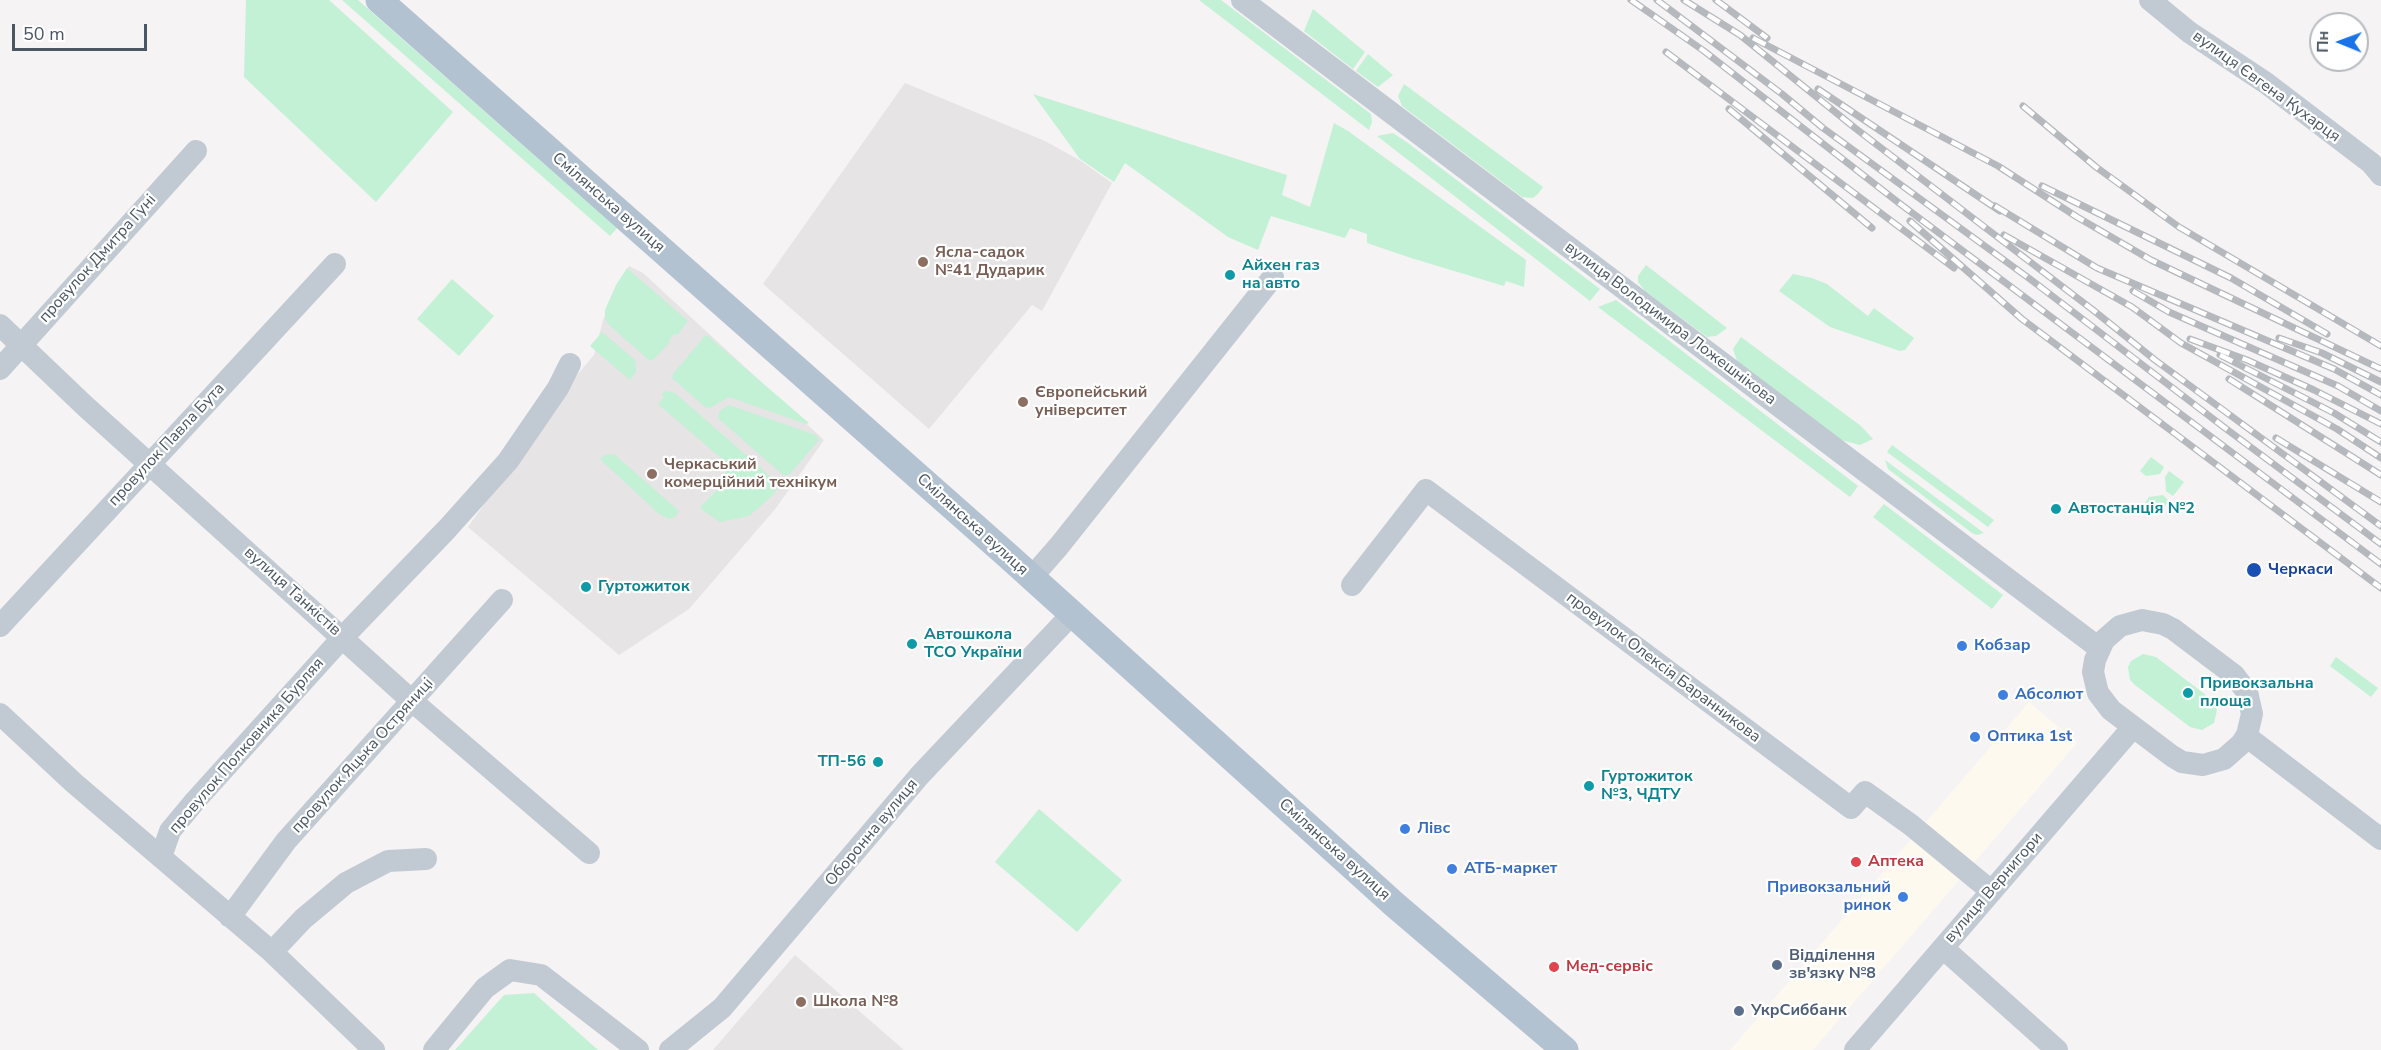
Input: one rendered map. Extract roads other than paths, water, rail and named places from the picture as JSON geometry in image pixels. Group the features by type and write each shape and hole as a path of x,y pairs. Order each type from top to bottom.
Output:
{"main road":[{"name":"Смілянська вулиця","path":"379,0 1032,577 1386,897 1565,1050"}],"street":[{"name":"вулиця Володимира Ложешнікова","path":"1242,0 2099,648"},
{"name":"вулиця Євгена Кухарця","path":"2150,0 2189,32 2266,83 2371,163 2381,175"},
{"name":"провулок Дмитра Гуні","path":"0,369 196,151"},
{"name":"провулок Павла Бута","path":"0,626 335,264"},
{"path":"1032,577 1273,277"},
{"name":"вулиця Танкістів","path":"0,325 85,406 151,463 214,523 412,701 589,854"},
{"name":"провулок Полковника Бурляя","path":"161,857 170,831 342,637 447,530 508,461 558,388 570,364"},
{"name":"провулок Олексія Баранникова","path":"1352,585 1426,490 1851,808 1865,792 1911,825 1991,891"},
{"name":"провулок Яцька Остряниці","path":"230,916 286,841 502,600"},
{"name":"Оборонна вулиця","path":"670,1050 682,1043 722,1008 920,775 1072,614"},
{"path":"2152,621 2173,629 2234,675 2241,683 2247,692 2252,714 2246,736 2234,752 2214,763 2192,764 2172,756 2111,711 2098,693 2093,672 2099,648 2111,633 2130,622 2152,621"},
{"path":"0,714 74,783 272,952 374,1050"},
{"name":"вулиця Вернигори","path":"1855,1050 2133,727"},
{"path":"2246,736 2381,839"},
{"path":"272,952 303,919 346,883 388,861 426,859"},
{"path":"1943,948 2057,1050"},
{"path":"434,1050 485,988 510,970 541,975 638,1050"}],"railway":[{"path":"1631,0 1704,51 1899,203 2381,564"},
{"path":"1657,0 1782,94 1823,128 2030,279 2381,544"},
{"path":"1684,0 1740,35 1855,128 2155,360 2381,526"},
{"path":"1716,0 1767,38"},
{"path":"1753,38 1998,166 2077,217 2151,260 2381,369"},
{"path":"1666,52 1954,268"},
{"path":"1818,89 2000,211"},
{"path":"2023,106 2096,167 2179,227 2381,346"},
{"path":"1729,109 1872,228"},
{"path":"2042,186 2231,278 2327,334"},
{"path":"1995,206 2097,268 2334,369 2381,395"},
{"path":"1910,221 2022,319 2381,588"},
{"path":"2004,235 2132,307 2181,343 2337,429 2381,458"},
{"path":"2133,291 2169,312 2338,386 2381,411"},
{"path":"2279,338 2322,353 2381,382"},
{"path":"2190,339 2247,360 2314,390 2381,424"},
{"path":"2220,355 2334,413 2381,442"},
{"path":"2229,379 2381,475"},
{"path":"2276,438 2381,502"}],"place":[{"name":"Ясла-садок №41 Дударик","path":"923,262"},
{"name":"Айхен газ на авто","path":"1230,275"},
{"name":"Європейський університет","path":"1023,402"},
{"name":"Черкаський комерційний технікум","path":"652,474"},
{"name":"Автостанція №2","path":"2056,509"},
{"name":"Черкаси","path":"2254,570"},
{"name":"Гуртожиток","path":"586,587"},
{"name":"Автошкола ТСО України","path":"912,644"},
{"name":"Кобзар","path":"1962,646"},
{"name":"Привокзальна площа","path":"2188,693"},
{"name":"Абсолют","path":"2003,695"},
{"name":"Оптика 1st","path":"1975,737"},
{"name":"ТП-56","path":"878,762"},
{"name":"Гуртожиток №3, ЧДТУ","path":"1589,786"},
{"name":"Лівс","path":"1405,829"},
{"name":"Аптека","path":"1856,862"},
{"name":"АТБ-маркет","path":"1452,869"},
{"name":"Привокзальний ринок","path":"1903,897"},
{"name":"Відділення зв'язку №8","path":"1777,965"},
{"name":"Мед-сервіс","path":"1554,967"},
{"name":"Школа №8","path":"801,1002"},
{"name":"УкрСиббанк","path":"1739,1011"}]}
